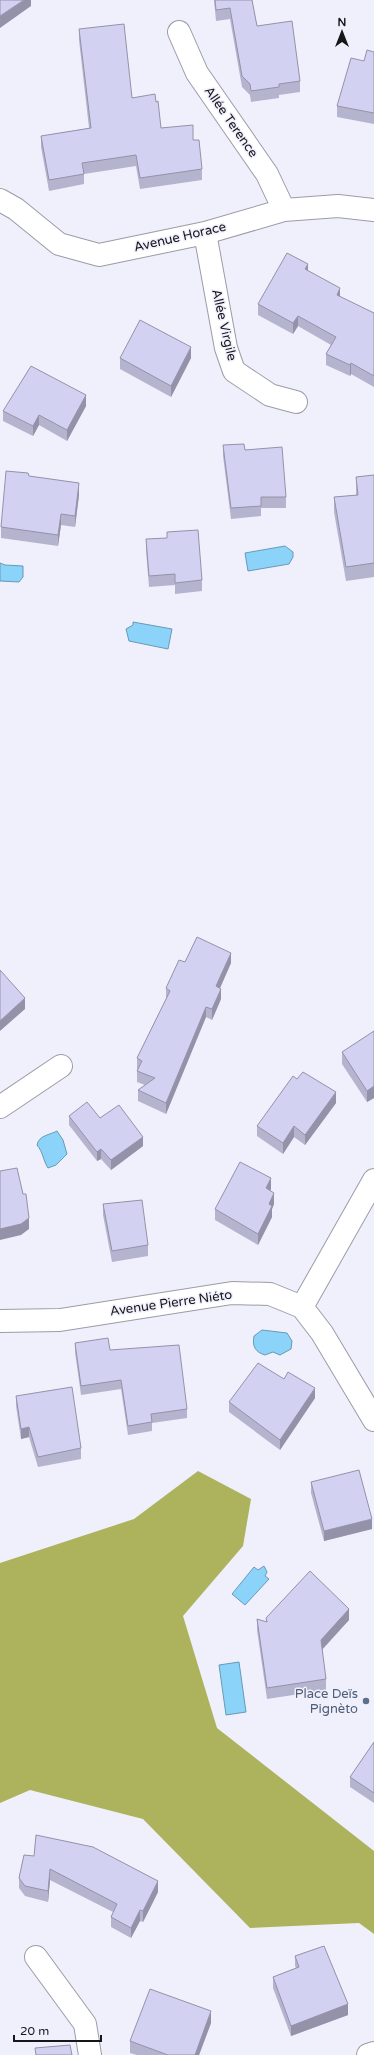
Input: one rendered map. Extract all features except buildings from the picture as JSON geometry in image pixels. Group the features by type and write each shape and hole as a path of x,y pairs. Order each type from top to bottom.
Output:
{"street":[{"name":"Allée Terence","path":"179,32 197,73 268,174 284,210"},
{"name":"Avenue Horace","path":"0,200 16,209 59,244 99,255 205,233 284,210 338,206 374,210"},
{"name":"Allée Virgile","path":"205,233 226,348 234,371 270,395 296,402"},
{"path":"0,1107 61,1066"},
{"path":"374,1180 302,1307 322,1333 374,1420"},
{"name":"Avenue Pierre Niéto","path":"0,1322 60,1320 232,1293 270,1294 302,1307"},
{"path":"36,1957 85,2024 90,2055"},
{"path":"368,2055 374,2053"}],"green space":[{"path":"198,1471 251,1499 243,1546 183,1616 217,1728 374,1851 374,1934 359,1923 250,1928 143,1819 30,1790 0,1803 0,1563 134,1519"}],"water":[{"path":"285,546 293,552 293,557 289,564 248,571 245,553"},
{"path":"0,563 5,565 23,566 23,577 19,582 0,581"},
{"path":"133,622 172,629 168,649 129,641 126,629 133,625"},
{"path":"57,1131 63,1140 67,1154 56,1165 48,1168 41,1150 37,1145 42,1137"},
{"path":"262,1330 287,1333 292,1341 291,1349 280,1355 273,1352 265,1355 259,1352 253,1343 254,1336"},
{"path":"264,1566 267,1572 265,1576 269,1579 245,1605 232,1594 254,1567 258,1570"},
{"path":"239,1662 246,1712 226,1715 219,1665"}],"place":[{"name":"Place Deïs Pignèto","path":"366,1701"}]}
